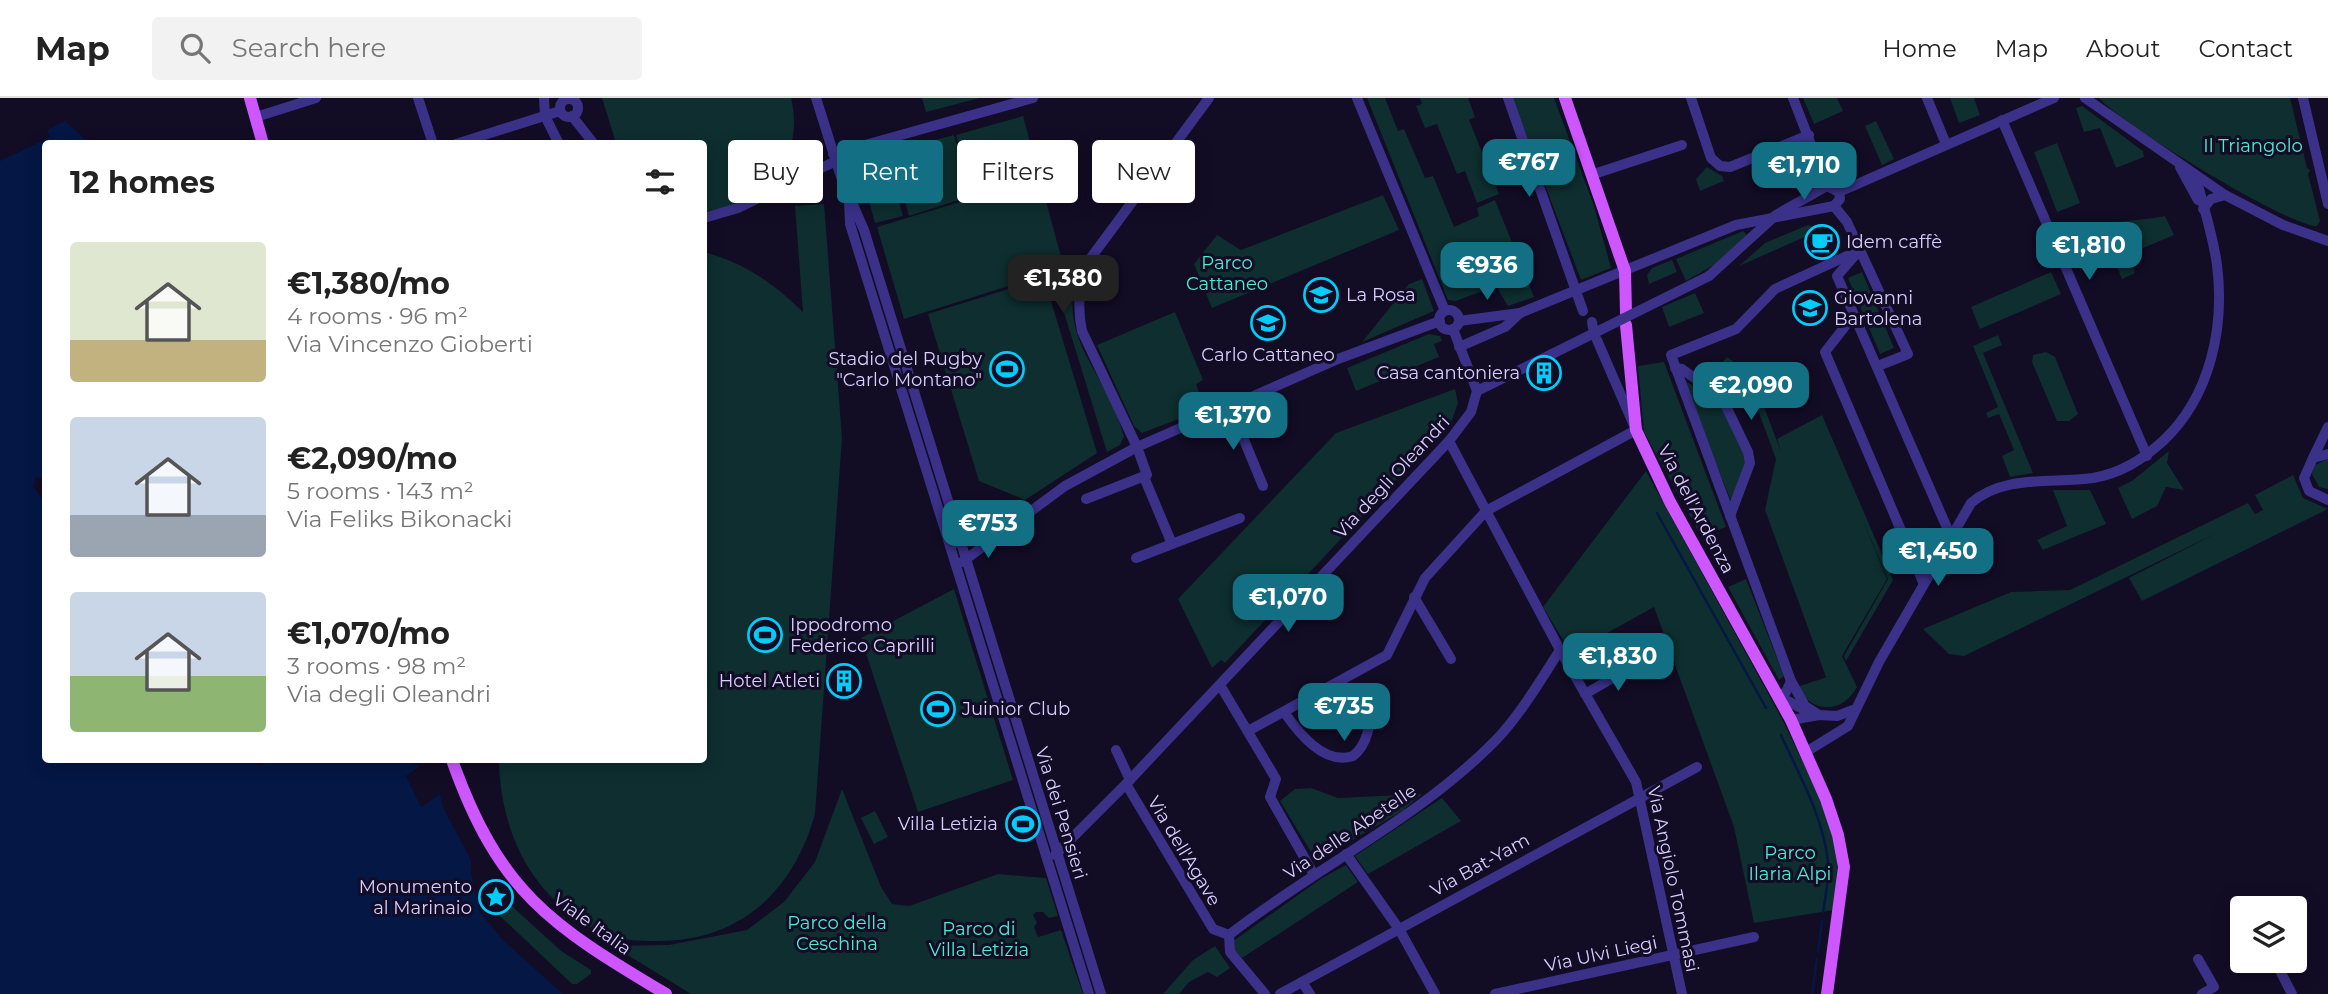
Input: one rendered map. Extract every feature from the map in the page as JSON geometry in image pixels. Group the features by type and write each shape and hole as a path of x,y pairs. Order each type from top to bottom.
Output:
{"main road":[{"path":"250,98 263,140"},
{"name":"Via dell'Ardenza","path":"1565,98 1594,174 1625,271 1626,319 1636,430 1670,502 1791,720 1830,808 1843,855 1826,994"},
{"name":"Viale Italia","path":"453,763 486,840 529,898 576,939 666,994"}],"street":[{"path":"256,117 316,98"},
{"path":"418,98 432,140"},
{"path":"544,98 545,116 557,140"},
{"name":"Via dei Pensieri","path":"816,98 849,197 850,224 960,562 1089,994"},
{"path":"707,217 738,208 834,158 1033,98"},
{"path":"1086,499 1147,475 1137,447 1082,331 1078,313 1081,282 1087,263 1209,98"},
{"path":"960,562 1065,486 1137,447 1338,359 1440,321 1445,311 1357,98"},
{"path":"1508,98 1584,307"},
{"path":"1691,98 1711,158 1720,166 1730,167 1809,135"},
{"path":"1793,98 1809,135 1824,188 1819,197 1847,222 1908,354 1878,366"},
{"path":"1927,98 1946,144"},
{"path":"1445,311 1454,311 1459,347 1477,391 1709,276 1776,215 1824,188 1839,192 2054,98"},
{"path":"2085,98 2225,195 2283,225 2328,241"},
{"path":"2303,98 2328,204"},
{"path":"561,111 564,101 572,99 577,109 572,116"},
{"path":"469,140 561,111"},
{"path":"561,111 564,115 572,116 591,140"},
{"path":"2002,120 2147,456"},
{"path":"1594,174 1682,145"},
{"path":"2177,162 2203,209"},
{"path":"1806,752 1848,726 1853,710 1923,582 1971,503 1996,489 2033,481 2101,476 2121,471 2147,456 2192,407 2202,388 2214,342 2219,287 2216,262 2196,177"},
{"path":"1440,321 1445,329 1520,313 1735,225 1776,215 1791,216 1829,206 1840,199 1839,192"},
{"path":"2203,209 2211,199 2225,195"},
{"path":"1860,250 1837,276 1951,537"},
{"path":"1815,713 1799,699 1791,681 1675,368 1672,353 1736,329 1774,289 1860,250"},
{"path":"1459,347 1505,327 1520,313"},
{"path":"1854,315 1825,352 1923,582"},
{"path":"1248,731 1387,655 1429,572 1486,512 1636,430 1597,340"},
{"path":"1675,368 1682,369 1722,398 1748,452 1750,463 1730,516"},
{"name":"Via degli Oleandri","path":"1048,860 1128,782 1449,441 1471,412 1477,391"},
{"path":"1230,407 1263,486"},
{"path":"2328,427 2314,458 2305,470 2306,485 2315,496 2328,500"},
{"name":"Via Angiolo Tommasi","path":"1449,441 1560,650 1636,782 1682,994"},
{"path":"2314,458 2328,454"},
{"path":"1144,477 1172,544"},
{"path":"1136,558 1240,518"},
{"path":"954,543 992,537"},
{"name":"Via dei Pensieri","path":"960,562 1058,853 1101,994"},
{"path":"1414,597 1451,659"},
{"name":"Via delle Abetelle","path":"1230,935 1313,873 1415,810 1493,743 1560,650"},
{"path":"1585,694 1635,665"},
{"path":"1778,696 1786,691 1791,681"},
{"path":"1284,712 1322,752 1336,758 1353,756 1365,740 1367,710 1361,700 1338,682"},
{"path":"1220,685 1276,779 1270,797 1313,873"},
{"path":"1778,696 1815,713 1837,716 1853,710"},
{"path":"1791,720 1815,713"},
{"name":"Via dell'Agave","path":"1116,750 1128,782 1213,929 1230,935"},
{"name":"Via Bat-Yam","path":"1280,994 1639,795 1697,766"},
{"path":"1346,854 1399,929 1435,994"},
{"path":"1230,935 1230,952 1265,994"},
{"name":"Via Ulvi Liegi","path":"1495,994 1754,937"},
{"path":"2198,959 2214,987 2202,994"},
{"path":"2281,973 2292,994"},
{"path":"1302,982 1310,994"}],"green space":[{"path":"602,98 791,98 794,120 792,140 728,140 728,203 740,203 707,211 707,140 615,140"},
{"path":"922,98 980,98 926,112"},
{"path":"1367,98 1385,98 1398,131 1404,129 1425,178 1433,176 1454,227 1479,216 1477,208 1495,200 1534,297 1508,306 1496,286 1456,301 1448,300"},
{"path":"1420,98 1468,98 1475,117 1469,120 1499,194 1477,203 1465,171 1457,174 1437,124 1425,128 1416,106 1422,104"},
{"path":"1512,98 1554,98 1594,206 1611,268 1581,280"},
{"path":"1803,98 1837,98 1843,111 1814,124"},
{"path":"1950,98 1974,98 1980,115 1959,123"},
{"name":"Il Triangolo","path":"2099,98 2290,98 2307,168 2310,170 2308,174 2320,221 2317,226 2300,222 2240,192 2138,129"},
{"path":"2082,106 2143,151 2144,157 2116,168 2100,128 2084,132 2076,108"},
{"path":"1023,116 1029,140 957,140 956,135"},
{"path":"1876,121 1894,159 1882,165 1865,126"},
{"path":"954,135 957,146 957,201 909,216 905,203 943,203 943,140 935,140"},
{"path":"2057,143 2080,203 2057,212 2034,152"},
{"path":"1707,167 1722,176 1724,181 1700,191 1696,179"},
{"name":"Parco Cattaneo","path":"1383,195 1399,230 1212,308 1194,264 1217,235 1241,250"},
{"path":"870,203 899,203 903,216 875,223"},
{"path":"957,203 1047,203 1063,264 1056,271 904,319 877,227"},
{"name":"Ippodromo Federico Caprilli","path":"824,204 842,438 815,814 793,867 777,889 758,908 736,922 712,933 684,939 642,941 607,936 560,905 530,870 519,850 504,807 499,763 707,763 707,253 758,275 803,312 795,206"},
{"path":"2165,216 2174,235 2129,254 2135,273 2122,279 2100,227"},
{"path":"1808,225 1815,227 1816,232 1739,266 1765,243"},
{"path":"1743,231 1747,235 1719,262 1686,281 1676,259"},
{"path":"1082,256 1074,285 1076,331 1105,389 1124,436 1120,445 1107,452 1054,280"},
{"path":"1672,260 1677,272 1649,284 1647,275 1652,268"},
{"path":"1862,272 1894,348 1880,354 1848,278"},
{"path":"2051,272 2061,294 1980,329 1971,307"},
{"name":"Stadio del Rugby \"Carlo Montano\"","path":"1044,278 1097,453 1025,500 979,481 928,314"},
{"path":"1422,279 1434,311 1362,342 1409,284"},
{"path":"1695,293 1704,313 1669,327 1662,307"},
{"path":"1175,312 1203,380 1196,384 1205,409 1142,433 1134,426 1097,345"},
{"path":"1429,334 1440,336 1442,341 1434,344 1439,357 1356,391 1347,368"},
{"path":"1998,335 2002,345 1983,353 2033,473 2010,477 2002,456 2014,450 1999,414 1988,418 1986,413 1998,407 1973,346"},
{"path":"2046,352 2055,357 2078,414 2069,421 2057,421 2032,362 2033,355"},
{"path":"1727,357 1752,375 1781,452 1777,439 1822,415 1893,580 1846,661 1844,656 1888,579 1861,516 1887,579 1842,656 1857,687 1851,696 1836,706 1819,706 1804,696 1797,687 1830,676 1826,677 1765,510 1776,459 1750,389 1741,384 1743,379 1721,364"},
{"path":"1664,362 1726,527 1701,536 1644,432 1638,366"},
{"path":"1683,380 1720,402 1748,458 1731,501"},
{"path":"1455,389 1458,403 1452,420 1225,663 1221,660 1212,668 1178,599 1336,433"},
{"path":"2169,451 2167,463 2184,490 2166,487 2157,506 2132,519 2118,488 2132,481"},
{"path":"2328,459 2328,489 2319,487 2312,474 2315,465"},
{"name":"Parco Ilaria Alpi","path":"1646,471 1782,719 1822,801 1838,857 1834,910 1754,923 1734,827 1654,607 1571,653 1543,607"},
{"path":"2293,475 2303,498 2328,509 2142,601 2129,578 2217,533 1964,656 1949,654 1923,629 2011,592 2070,590 2248,503 2255,514 2263,510 2255,495"},
{"path":"2053,490 2090,490 2106,524 2043,550 2037,540 2067,526"},
{"path":"1746,579 1784,676 1779,680 1728,587"},
{"name":"Juinior Club","path":"954,589 1013,780 918,812 861,638"},
{"path":"1311,788 1338,798 1422,794 1402,811 1322,858 1314,857 1280,801 1295,789"},
{"name":"Parco della Ceschina","path":"842,789 881,887 892,904 909,906 998,874 1046,878 1058,916 1049,918 1043,912 1036,912 1033,915 1037,923 1034,927 1038,937 1061,930 1083,994 691,994 613,946 669,945 747,930 784,902 815,862"},
{"path":"1442,798 1461,821 1368,874 1355,856"},
{"path":"875,811 888,837 874,844 861,818"},
{"path":"1346,865 1358,882 1242,958 1229,944 1322,878"},
{"path":"502,897 561,951 591,970 591,974 577,984 572,984 501,917 494,905"},
{"path":"1215,946 1230,968 1217,977 1208,972 1189,982 1179,994 1163,994 1193,960"}],"water":[{"path":"65,121 86,140 44,140 50,137 47,130"},
{"path":"42,141 42,479 36,477 33,486 42,498 42,763 254,763 261,766 267,763 410,763 420,766 406,776 421,807 440,794 443,807 471,860 471,873 480,912 503,940 563,994 0,994 0,161"}],"waterway":[{"path":"1657,513 1766,708"},
{"path":"1781,735 1810,797 1826,846 1828,875 1823,912"},
{"path":"1818,952 1822,921"},
{"path":"1812,994 1817,958"}],"place":[{"name":"Idem caffè","path":"1822,242"},
{"name":"La Rosa","path":"1321,295"},
{"name":"Giovanni Bartolena","path":"1810,308"},
{"name":"Carlo Cattaneo","path":"1268,323"},
{"name":"Stadio del Rugby \"Carlo Montano\"","path":"1007,369"},
{"name":"Casa cantoniera","path":"1544,373"},
{"name":"Ippodromo Federico Caprilli","path":"765,635"},
{"name":"Hotel Atleti","path":"844,681"},
{"name":"Juinior Club","path":"938,709"},
{"name":"Villa Letizia","path":"1023,824"},
{"name":"Monumento al Marinaio","path":"496,897"}],"park label":[{"name":"Parco di Villa Letizia","path":"979,939"}]}
